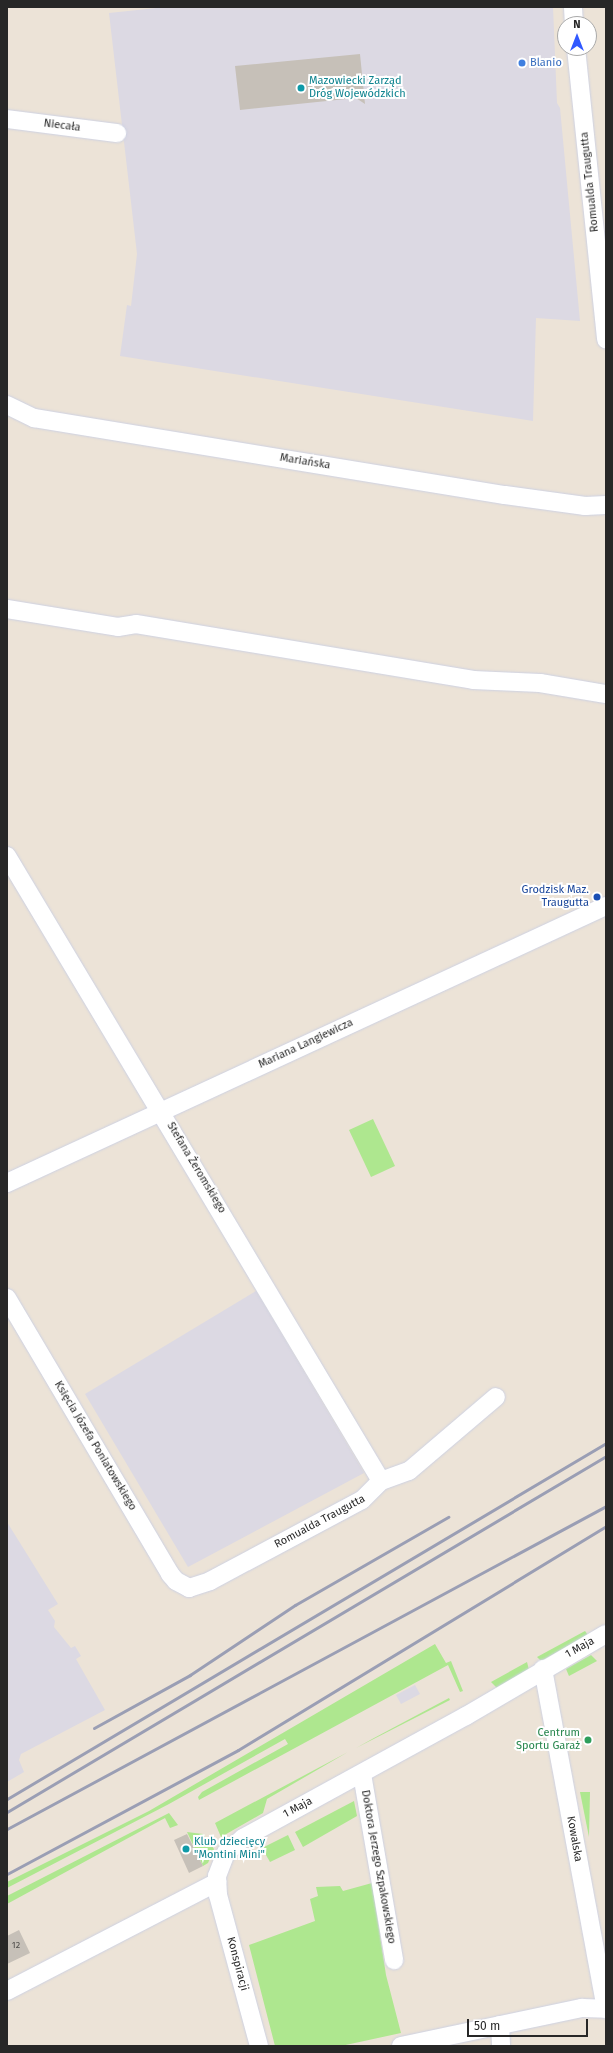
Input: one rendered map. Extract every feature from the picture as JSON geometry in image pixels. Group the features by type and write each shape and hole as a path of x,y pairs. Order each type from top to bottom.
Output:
{"street":[{"name":"Romualda Traugutta","path":"577,56 606,339"},
{"name":"Niecała","path":"7,119 117,133"},
{"name":"Mariańska","path":"7,405 34,418 505,495 585,506 606,505"},
{"path":"7,609 118,627 136,624 473,680 540,683 606,694"},
{"name":"Stefana Żeromskiego","path":"7,856 162,1110 381,1481"},
{"name":"Mariana Langiewicza","path":"7,1182 606,906"},
{"name":"Księcia Józefa Poniatowskiego","path":"7,1298 170,1574 176,1581 189,1588"},
{"name":"Romualda Traugutta","path":"189,1588 210,1581 362,1500 381,1481 409,1471 496,1396"},
{"name":"1 Maja","path":"217,1882 226,1854 243,1838 362,1774 606,1634"},
{"name":"Kowalska","path":"543,1669 606,2009"},
{"name":"Doktora Jerzego Szpakowskiego","path":"362,1774 394,1960"},
{"path":"7,1991 217,1882"},
{"name":"Konspiracji","path":"217,1882 259,2046"},
{"path":"400,2046 582,2008 606,2009"},
{"path":"500,2025 501,2046"}],"shaded area":[{"name":"Mazowiecki Zarząd Dróg Wojewódzkich","path":"166,7 553,7 557,103 560,108 580,321 536,318 533,421 120,356 127,305 131,306 137,254 109,13"},
{"path":"256,1291 364,1473 188,1567 85,1394"},
{"path":"7,1522 58,1604 48,1610 55,1621 54,1627 71,1648 75,1646 81,1656 76,1659 105,1710 21,1754 19,1760 24,1772 7,1782"},
{"path":"415,1685 420,1694 401,1704 396,1695"}],"green space":[{"path":"373,1119 395,1166 371,1177 349,1130"},
{"path":"585,1631 588,1635 541,1661 537,1657"},
{"path":"435,1644 446,1663 451,1661 463,1691 460,1692 448,1665 199,1800 198,1797 202,1792 288,1744 285,1739 169,1804 7,1888 7,1882 149,1811"},
{"path":"591,1655 597,1661 569,1676 566,1669"},
{"path":"527,1662 529,1670 497,1688 491,1682"},
{"path":"449,1698 450,1700 356,1748 374,1738"},
{"path":"348,1752 267,1799 263,1813 221,1837 215,1823"},
{"path":"580,1792 590,1792 589,1837"},
{"path":"354,1801 357,1816 303,1847 295,1832"},
{"path":"169,1813 178,1825 170,1828 165,1818 7,1904 7,1896"},
{"path":"187,1832 203,1834 214,1849 208,1863 203,1866"},
{"path":"288,1835 295,1850 270,1862 262,1848"},
{"path":"372,1883 386,1975 401,2033 341,2046 275,2046 249,1945 315,1921 310,1899 318,1896 316,1887 340,1886 343,1891"}],"building":[{"name":"Mazowiecki Zarząd Dróg Wojewódzkich","path":"360,54 365,104 356,98 240,110 235,66"},
{"name":"Klub dziecięcy \"Montini Mini\"","path":"187,1834 203,1866 189,1873 174,1840"},
{"path":"19,1930 30,1953 7,1964 7,1936"}],"railway":[{"path":"7,1799 606,1443"},
{"path":"7,1812 606,1456"},
{"path":"7,1829 606,1506"},
{"path":"94,1728 190,1675 295,1605 448,1517"},
{"path":"7,1874 238,1750 606,1526"}],"place":[{"name":"Blanio","path":"522,63"},
{"name":"Mazowiecki Zarząd Dróg Wojewódzkich","path":"301,88"},
{"name":"Grodzisk Maz. Traugutta","path":"597,897"},
{"name":"Centrum Sportu Garaż","path":"588,1740"},
{"name":"Klub dziecięcy \"Montini Mini\"","path":"186,1849"}]}
